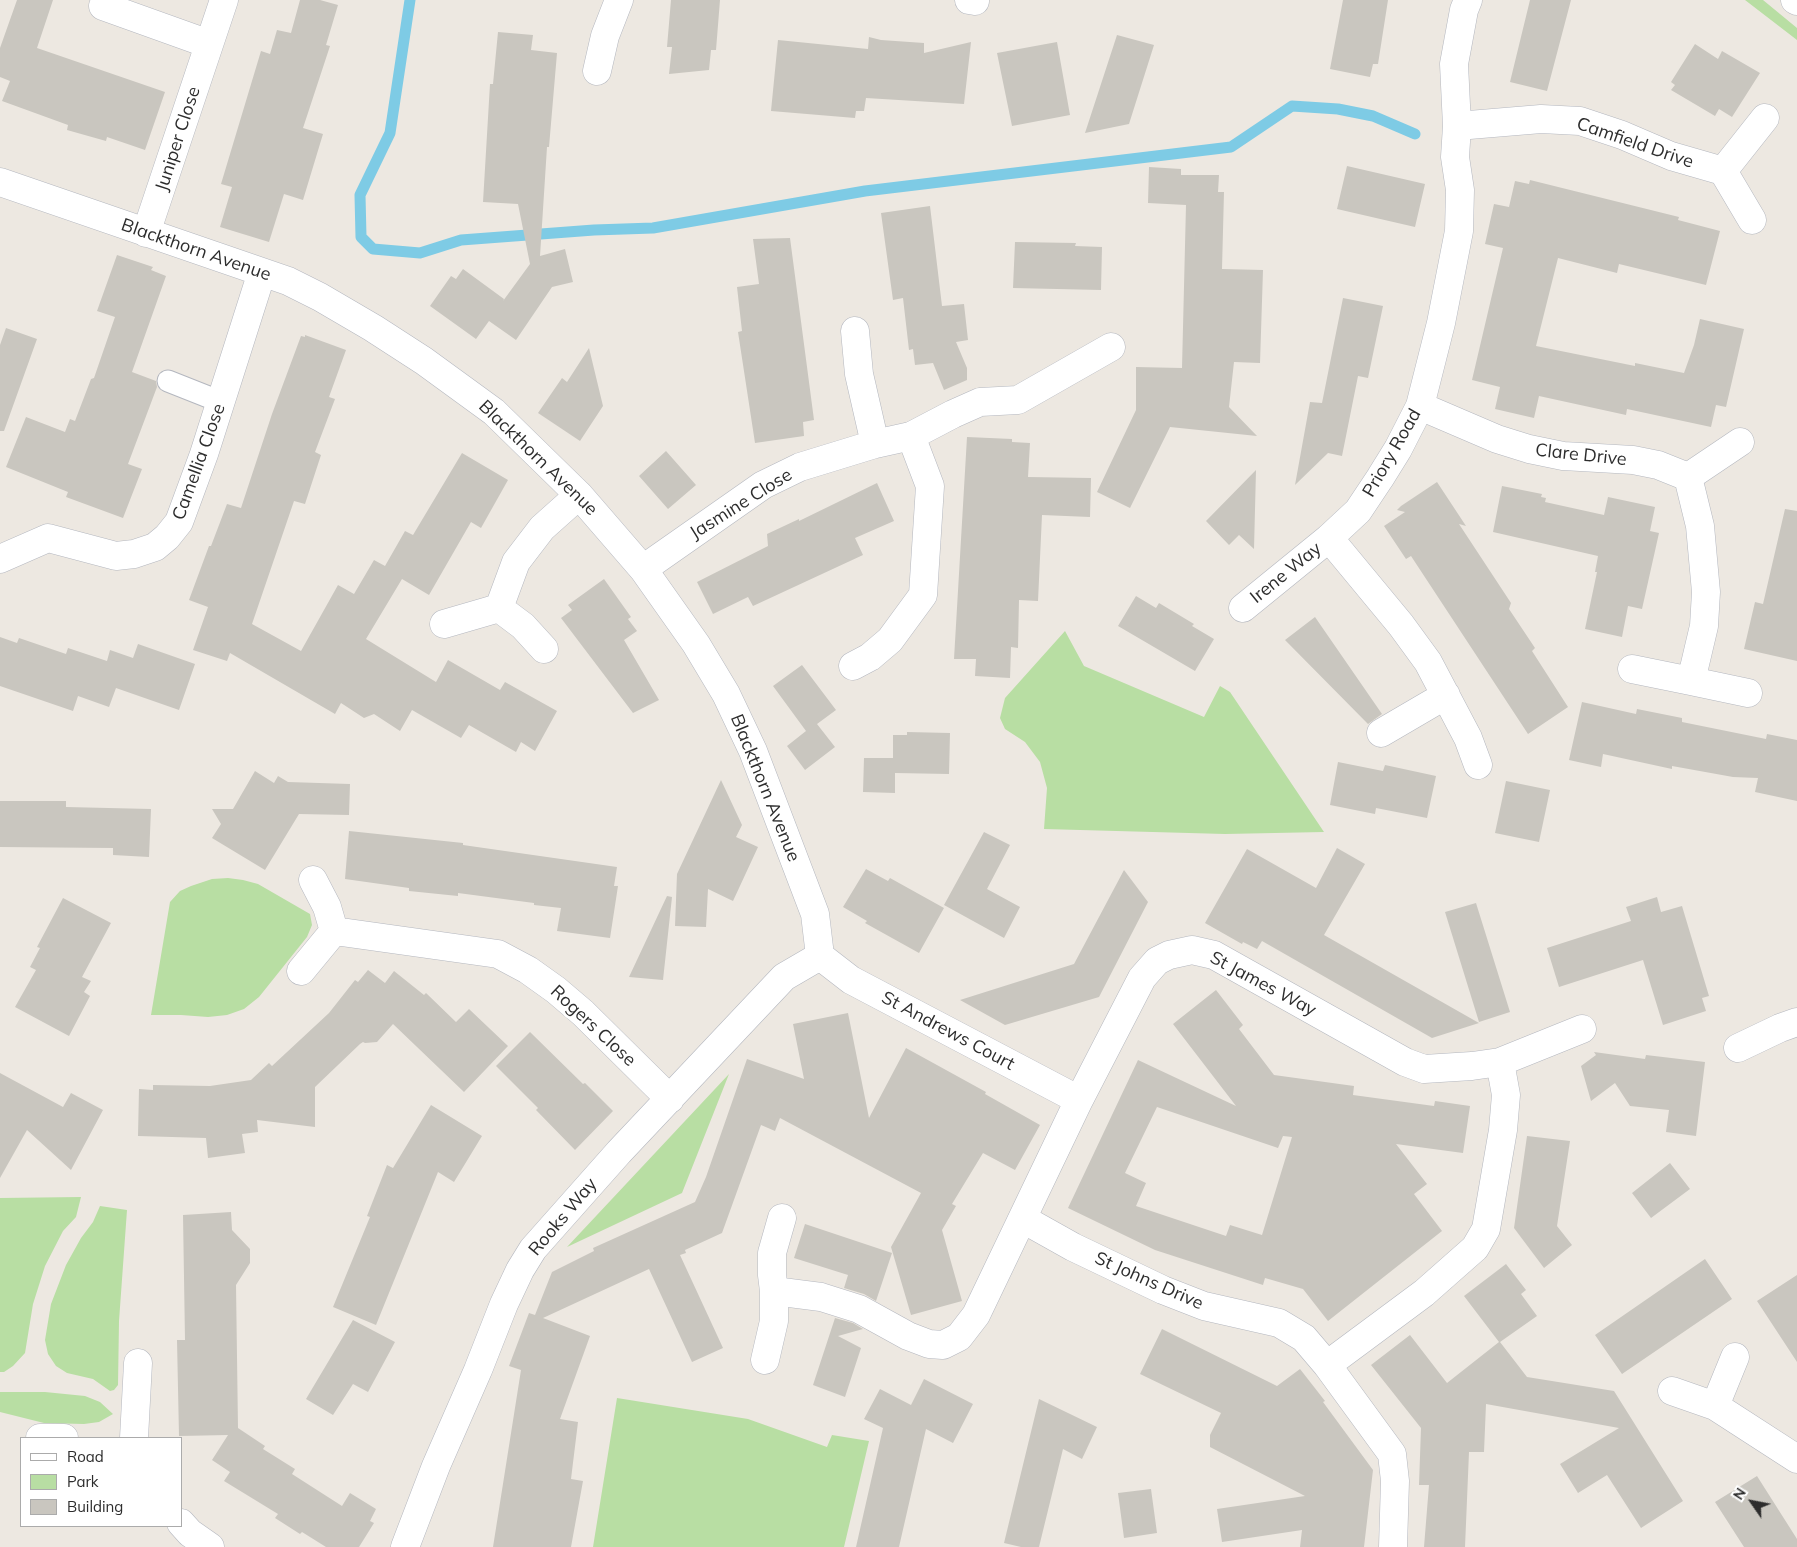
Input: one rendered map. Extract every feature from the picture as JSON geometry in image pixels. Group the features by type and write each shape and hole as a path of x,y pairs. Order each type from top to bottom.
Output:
{"street":[{"name":"Juniper Close","path":"146,233 224,0"},
{"path":"597,71 605,36 619,0"},
{"name":"Priory Road","path":"1329,538 1358,511 1398,449 1420,406 1441,323 1459,231 1460,190 1455,157 1454,64 1464,10 1468,0"},
{"path":"103,6 209,44"},
{"path":"1752,220 1723,171 1765,118"},
{"name":"Camfield Drive","path":"1456,126 1541,119 1580,120 1622,135 1671,156 1723,171"},
{"name":"Blackthorn Avenue","path":"0,182 288,281 373,328 462,387 494,412 579,496 642,569 696,644 726,694 753,751 815,914 820,956"},
{"name":"Camellia Close","path":"0,559 48,538 116,556 134,554 155,547 168,537 179,522 204,454 262,272"},
{"path":"855,331 859,374 875,444"},
{"name":"Jasmine Close","path":"642,569 764,485 800,467 875,444 911,436 980,402 1018,400 1111,347"},
{"name":"Clare Drive","path":"1420,406 1497,439 1528,449 1563,456 1633,460 1658,464 1688,477"},
{"path":"853,666 870,658 890,640 923,595 930,486 911,436"},
{"path":"1691,681 1704,626 1706,592 1700,526 1688,477 1740,442"},
{"path":"499,608 516,562 542,528 579,496"},
{"path":"1329,538 1401,625 1428,662 1468,738 1478,765"},
{"name":"Irene Way","path":"1243,608 1329,538"},
{"path":"444,624 499,608"},
{"path":"499,608 524,626 544,649"},
{"path":"1632,669 1748,693"},
{"path":"1381,733 1446,695"},
{"path":"301,971 334,931 327,907 313,880"},
{"name":"Rogers Close","path":"334,931 498,954 528,970 570,1002 670,1099"},
{"name":"St James Way","path":"774,1292 822,1297 859,1309 908,1336 929,1344 943,1345 959,1337 976,1316 1079,1100 1142,978 1157,961 1169,955 1192,950 1214,955 1405,1062 1424,1069 1500,1062 1582,1029"},
{"name":"Rooks Way","path":"405,1547 436,1466 478,1370 504,1304 520,1270 533,1249 619,1152 784,977 820,956"},
{"name":"St Andrews Court","path":"820,956 851,980 1079,1100"},
{"path":"1738,1048 1797,1022"},
{"path":"1327,1364 1424,1293 1475,1248 1479,1242 1486,1228 1503,1130 1506,1095 1500,1062"},
{"path":"765,1360 774,1321 772,1253 782,1218"},
{"name":"St Johns Drive","path":"1023,1219 1073,1247 1163,1290 1196,1303 1279,1323 1304,1338 1327,1364 1392,1454 1395,1481 1393,1547"},
{"path":"1716,1406 1735,1357"},
{"path":"134,1437 138,1363"},
{"path":"1672,1391 1716,1406 1797,1459"},
{"path":"182,1524 190,1533 210,1547"}],"lane":[{"path":"168,381 221,402"}],"green space":[{"path":"1745,0 1763,0 1797,28 1797,40"},
{"path":"1065,631 1084,666 1204,717 1220,686 1230,692 1324,832 1225,834 1044,829 1047,788 1040,762 1025,742 1005,729 1000,718 1005,698"},
{"path":"228,878 258,884 310,914 312,925 307,937 259,997 244,1009 227,1015 208,1017 151,1015 170,902 180,891 191,886 212,879"},
{"path":"729,1074 682,1193 567,1247"},
{"path":"81,1197 76,1217 63,1231 45,1266 33,1304 25,1353 13,1366 4,1372 0,1372 0,1198"},
{"path":"100,1206 127,1210 119,1321 118,1385 114,1390 110,1391 93,1379 67,1373 56,1366 48,1354 45,1340 51,1304 66,1265 81,1238 93,1222"},
{"path":"0,1392 45,1392 85,1396 100,1402 113,1414 99,1422 84,1424 44,1423 0,1412"},
{"path":"617,1398 748,1419 827,1447 832,1435 869,1441 844,1547 593,1547"}],"building":[{"path":"17,0 53,0 37,48 165,92 145,150 107,137 106,141 67,130 68,125 2,101 10,81 0,77 0,48"},
{"path":"300,0 320,0 338,5 326,45 330,46 303,128 323,134 303,200 284,194 269,242 220,227 232,187 221,184 261,51 270,54 277,30 291,33"},
{"path":"671,0 720,0 716,50 711,50 709,70 669,74 672,47 667,47"},
{"path":"1343,0 1388,0 1378,64 1373,64 1370,77 1330,69"},
{"path":"1530,0 1571,0 1547,91 1510,82"},
{"path":"498,32 533,35 531,50 557,53 549,147 547,147 540,256 565,249 573,282 552,287 516,340 489,321 476,339 430,306 451,276 456,279 463,269 504,299 503,301 530,264 518,204 483,202 490,84 493,84"},
{"path":"1117,35 1154,45 1129,124 1085,133"},
{"path":"869,37 881,40 924,43 924,53 971,42 964,104 866,98 864,111 856,111 855,118 771,111 778,40 868,49"},
{"path":"1057,42 1070,115 1012,126 997,53"},
{"path":"1695,44 1718,59 1722,51 1760,73 1732,117 1719,109 1715,116 1671,90 1675,85 1671,82"},
{"path":"1347,166 1425,184 1415,227 1337,209"},
{"path":"1149,167 1181,169 1181,175 1219,175 1218,192 1224,192 1222,269 1263,270 1260,363 1234,362 1229,407 1257,436 1170,427 1130,508 1097,492 1136,410 1136,367 1182,368 1186,205 1148,203"},
{"path":"1530,180 1679,217 1678,220 1720,231 1706,285 1619,264 1617,273 1558,258 1536,346 1635,366 1635,363 1684,373 1694,345 1700,319 1744,329 1726,407 1716,405 1711,427 1627,409 1626,415 1539,396 1534,418 1495,409 1500,387 1472,380 1503,248 1485,244 1494,204 1509,207 1515,181 1529,184"},
{"path":"930,206 942,306 964,304 968,340 956,342 967,368 967,380 944,390 933,363 915,365 913,349 909,350 903,298 893,300 881,213"},
{"path":"790,238 814,420 803,422 804,436 755,443 738,332 742,331 737,287 759,284 753,239"},
{"path":"1015,242 1076,243 1075,246 1102,247 1101,290 1013,288"},
{"path":"117,255 153,267 151,270 166,276 132,372 156,381 157,387 128,464 142,469 123,518 66,497 68,492 6,467 26,417 65,432 70,419 75,421 91,379 94,378 115,317 97,311"},
{"path":"1343,298 1383,306 1368,378 1358,376 1342,456 1328,453 1295,485 1310,402 1322,403"},
{"path":"6,328 37,339 4,431 0,431 0,345"},
{"path":"305,335 346,350 329,397 335,399 315,452 321,455 305,504 294,501 252,624 301,651 338,585 354,594 374,560 385,566 405,531 413,535 462,453 508,480 481,528 471,522 429,595 402,579 366,639 436,682 448,660 500,690 505,682 557,711 535,751 521,742 516,752 469,725 461,738 412,710 400,731 374,714 364,718 341,703 335,714 230,653 227,661 193,650 208,607 189,600 227,504 241,508 272,414 301,336 305,337"},
{"path":"589,348 603,406 580,441 538,413 562,378 567,382"},
{"path":"967,437 1012,439 1012,442 1030,443 1028,477 1091,478 1090,517 1042,515 1038,601 1019,600 1018,648 1011,647 1010,678 975,676 976,659 954,659"},
{"path":"666,451 696,485 668,509 639,476"},
{"path":"1256,470 1254,549 1239,535 1229,545 1206,521"},
{"path":"1437,482 1466,526 1459,524 1511,603 1509,609 1535,648 1532,651 1568,707 1528,734 1411,556 1406,559 1384,526 1405,512 1397,510 1401,506"},
{"path":"877,483 894,521 855,538 863,555 753,606 748,597 713,614 697,582 768,546 767,534 799,519 799,521"},
{"path":"1502,486 1542,494 1541,497 1546,498 1545,502 1604,515 1608,497 1655,507 1650,531 1659,533 1642,609 1628,606 1622,637 1585,629 1597,572 1595,572 1598,556 1493,532"},
{"path":"1785,509 1797,511 1797,661 1744,649 1755,602 1763,604"},
{"path":"604,579 631,617 628,619 637,631 624,640 659,700 633,713 561,618 572,610 568,605"},
{"path":"1136,596 1156,608 1159,603 1194,624 1192,626 1214,639 1195,671 1118,626"},
{"path":"1315,617 1382,714 1368,724 1285,640"},
{"path":"0,637 17,643 19,638 66,654 68,648 107,661 110,650 133,658 138,644 195,664 179,710 116,688 109,707 78,696 73,711 0,686"},
{"path":"802,665 836,710 817,724 835,747 805,770 787,746 806,731 773,686"},
{"path":"1582,702 1636,714 1637,709 1682,718 1682,722 1766,739 1767,734 1797,740 1797,801 1755,792 1758,778 1733,777 1672,766 1672,769 1603,754 1601,767 1569,760"},
{"path":"907,732 950,733 949,774 895,773 895,793 863,792 864,758 893,758 893,735 907,735"},
{"path":"1338,762 1383,771 1385,765 1436,776 1427,818 1376,808 1375,814 1330,805"},
{"path":"255,771 274,783 278,776 288,782 350,784 349,815 299,814 265,870 212,838 221,824 212,809 233,809"},
{"path":"721,780 742,825 736,837 758,847 733,901 708,889 706,927 675,926 677,874"},
{"path":"1506,781 1550,790 1539,842 1495,833"},
{"path":"0,801 66,801 66,807 151,809 149,857 113,855 113,848 0,847"},
{"path":"349,831 463,843 463,845 617,867 614,886 618,886 610,938 557,931 561,908 458,893 458,896 409,891 409,888 345,879"},
{"path":"984,832 1010,845 987,889 1020,907 1004,938 944,905"},
{"path":"1337,848 1365,864 1324,935 1479,1023 1432,1038 1262,941 1257,949 1243,942 1242,944 1205,923 1247,849 1316,888"},
{"path":"866,869 888,881 890,878 944,908 919,953 865,923 867,921 843,907"},
{"path":"1124,870 1148,902 1099,997 1005,1025 960,1000 1074,964"},
{"path":"667,896 672,897 663,980 629,977"},
{"path":"1657,897 1661,912 1682,906 1709,996 1702,998 1706,1011 1663,1025 1643,960 1559,987 1547,948 1631,921 1626,907"},
{"path":"63,898 111,923 82,977 91,981 84,992 90,996 69,1036 15,1007 36,970 30,967 40,948 37,947"},
{"path":"1476,903 1510,1012 1479,1022 1445,912"},
{"path":"368,970 385,983 394,971 424,995 426,993 456,1022 469,1009 508,1046 464,1092 393,1024 377,1042 363,1042 360,1044 315,1087 315,1127 257,1120 258,1132 242,1134 245,1153 208,1158 206,1138 138,1136 139,1089 153,1090 153,1085 210,1086 251,1080 269,1063 272,1066 329,1013 355,980 358,982"},
{"path":"1216,990 1243,1025 1239,1029 1274,1075 1354,1086 1353,1095 1434,1106 1435,1101 1470,1106 1463,1153 1396,1144 1427,1184 1414,1194 1442,1231 1328,1321 1303,1289 1265,1278 1263,1285 1155,1250 1068,1208 1138,1060 1236,1106 1173,1024","holes":["1157,1107 1278,1148 1283,1136 1292,1137 1262,1235 1230,1225 1226,1236 1136,1206 1146,1183 1125,1173"]},
{"path":"848,1013 869,1118 906,1048 986,1092 985,1094 1040,1125 1015,1170 983,1153 952,1204 956,1206 942,1230 962,1301 911,1315 891,1247 921,1193 780,1118 775,1131 761,1125 722,1233 685,1250 686,1253 680,1255 723,1348 692,1362 649,1269 543,1318 590,1336 560,1419 578,1422 571,1479 583,1481 571,1547 493,1547 521,1370 509,1366 529,1313 535,1315 552,1272 594,1251 593,1248 695,1202 706,1177 747,1059 804,1079 793,1024"},
{"path":"530,1032 613,1111 575,1150 536,1110 538,1108 496,1066"},
{"path":"1594,1052 1645,1059 1646,1055 1705,1062 1696,1136 1666,1132 1669,1110 1630,1106 1615,1083 1591,1101 1581,1066 1596,1055"},
{"path":"0,1073 63,1107 71,1093 103,1110 71,1170 27,1130 0,1178"},
{"path":"431,1105 482,1136 454,1182 438,1172 376,1325 333,1307 370,1217 367,1216 387,1165 393,1168"},
{"path":"1527,1136 1570,1141 1557,1226 1572,1245 1544,1268 1514,1228"},
{"path":"1670,1163 1690,1189 1651,1218 1632,1193"},
{"path":"231,1212 232,1230 250,1249 250,1263 236,1285 238,1428 265,1446 263,1449 295,1469 292,1474 342,1506 350,1493 376,1509 370,1521 374,1523 359,1547 326,1547 302,1532 300,1534 275,1518 278,1514 224,1481 230,1472 212,1460 228,1435 179,1436 177,1340 185,1340 183,1215"},
{"path":"805,1224 892,1253 876,1301 864,1294 844,1288 848,1275 794,1258"},
{"path":"1705,1259 1732,1299 1622,1374 1595,1335"},
{"path":"1506,1264 1526,1290 1521,1294 1537,1316 1500,1342 1527,1377 1614,1391 1683,1501 1641,1528 1607,1475 1578,1493 1560,1464 1619,1428 1486,1404 1484,1452 1469,1452 1465,1547 1424,1547 1429,1485 1419,1485 1421,1428 1371,1365 1410,1335 1447,1383 1499,1342 1464,1296"},
{"path":"1797,1275 1797,1362 1757,1301"},
{"path":"835,1318 853,1323 863,1329 838,1336 861,1348 845,1397 813,1385"},
{"path":"353,1320 395,1342 368,1392 353,1384 333,1415 306,1399"},
{"path":"1162,1329 1277,1386 1300,1369 1325,1401 1323,1402 1373,1470 1364,1547 1300,1547 1302,1530 1222,1542 1217,1509 1305,1496 1210,1447 1210,1435 1221,1413 1140,1374"},
{"path":"924,1379 973,1404 953,1443 926,1429 899,1547 856,1547 883,1428 864,1419 880,1389 911,1405"},
{"path":"1039,1399 1097,1427 1082,1459 1063,1449 1039,1547 1021,1547 1004,1543"},
{"path":"1757,1476 1797,1539 1797,1547 1744,1547 1715,1502"},
{"path":"1151,1489 1157,1533 1124,1538 1118,1493"}],"waterway":[{"path":"410,0 390,133 360,195 361,237 373,249 420,253 461,240 594,230 653,228 865,191 1231,147 1292,106 1338,109 1373,116 1415,134"}]}
